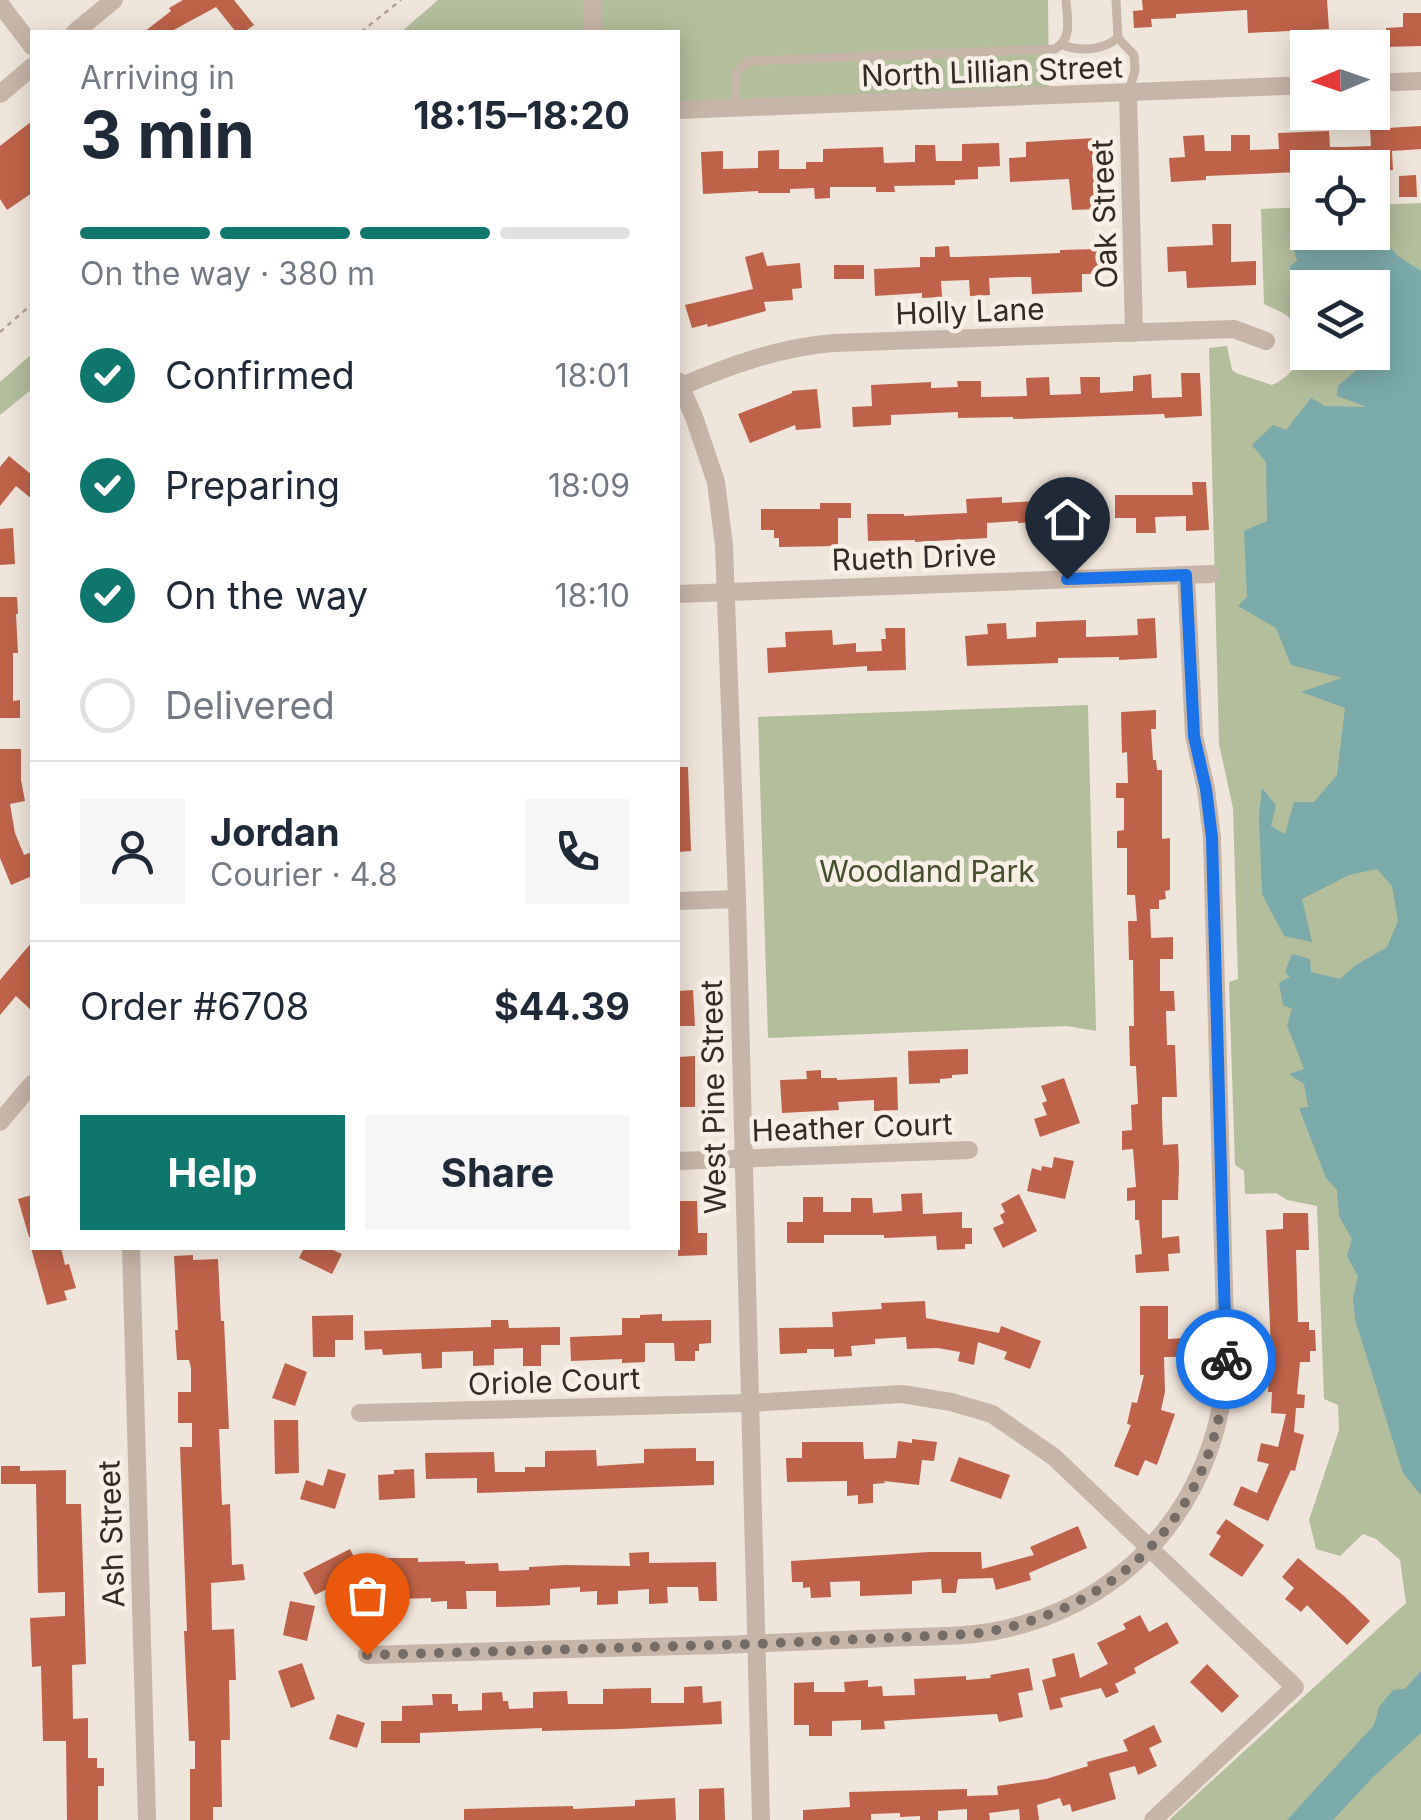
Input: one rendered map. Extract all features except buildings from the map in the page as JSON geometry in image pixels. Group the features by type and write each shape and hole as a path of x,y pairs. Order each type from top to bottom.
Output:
{"street":[{"path":"76,30 114,0"},
{"path":"592,0 592,30"},
{"path":"0,4 30,43"},
{"path":"0,94 30,69"},
{"path":"1390,82 1421,82"},
{"name":"North Lillian Street","path":"680,110 1290,86"},
{"name":"Oak Street","path":"1128,93 1134,332"},
{"name":"Holly Lane","path":"680,384 764,354 818,344 1234,329 1266,341"},
{"name":"West Pine Street","path":"680,386 716,482 727,592 761,1820"},
{"name":"Rueth Drive","path":"680,594 1212,574"},
{"path":"367,1655 755,1644 959,1635 1005,1629 1057,1613 1104,1587 1150,1549 1180,1511 1202,1470 1220,1413 1226,1362 1212,838 1194,736 1186,575"},
{"path":"680,901 736,899"},
{"path":"0,1122 30,1086"},
{"name":"Heather Court","path":"680,1161 969,1150"},
{"name":"Ash Street","path":"131,1250 147,1820"},
{"name":"Oriole Court","path":"360,1414 749,1403 902,1394 992,1414 1054,1457 1296,1687 1153,1820"}],"lane":[{"path":"1063,45 1068,33 1066,0"},
{"path":"1116,0 1118,38 1134,55 1135,72 1128,93"},
{"path":"735,108 736,73 748,61 1050,50 1063,45 1106,48 1118,38"}],"path":[{"path":"364,30 401,0"},
{"path":"0,332 30,306"}],"green space":[{"path":"438,0 1048,0 1049,96 680,110 680,30 403,30"},
{"path":"1421,203 1421,1820 1169,1820 1406,1603 1400,1560 1376,1539 1363,1534 1340,1556 1316,1549 1309,1520 1339,1430 1338,1405 1324,1399 1317,1206 1287,1200 1276,1193 1245,1194 1244,1171 1235,1165 1229,982 1238,979 1233,808 1219,744 1209,348 1227,346 1232,370 1272,385 1292,370 1390,370 1390,270 1290,270 1290,319 1264,304 1261,209 1290,208 1290,250 1390,250 1390,204"},
{"path":"30,356 30,391 0,415 0,382"},
{"name":"Woodland Park","path":"1088,705 1096,1031 1067,1026 768,1038 758,717"}],"water":[{"path":"1390,247 1421,271 1421,1495 1403,1473 1355,1319 1353,1298 1358,1276 1347,1256 1352,1239 1339,1216 1337,1190 1326,1178 1299,1108 1308,1107 1304,1084 1289,1074 1304,1069 1287,1025 1292,1009 1283,1005 1279,983 1290,977 1285,972 1292,954 1310,959 1311,972 1340,979 1387,947 1398,921 1392,886 1377,869 1349,875 1302,899 1312,942 1284,936 1262,894 1262,788 1276,805 1271,826 1285,834 1294,802 1314,802 1337,775 1345,708 1301,692 1342,678 1291,665 1276,628 1238,606 1247,597 1244,531 1267,521 1266,462 1252,445 1273,425 1286,430 1311,398 1325,406 1367,407 1337,396 1338,386 1357,370 1390,370 1390,270 1290,270 1297,261 1294,250"},
{"path":"1421,1671 1421,1733 1333,1820 1287,1820 1374,1725 1379,1707 1393,1690 1405,1689"}],"way so far":[{"path":"367,1655 973,1634 1042,1618 1104,1587 1150,1549 1170,1526 1191,1492 1210,1448 1224,1396 1226,1359"}],"route":[{"path":"1067,579 1186,575 1194,736 1212,838 1226,1359"}]}
